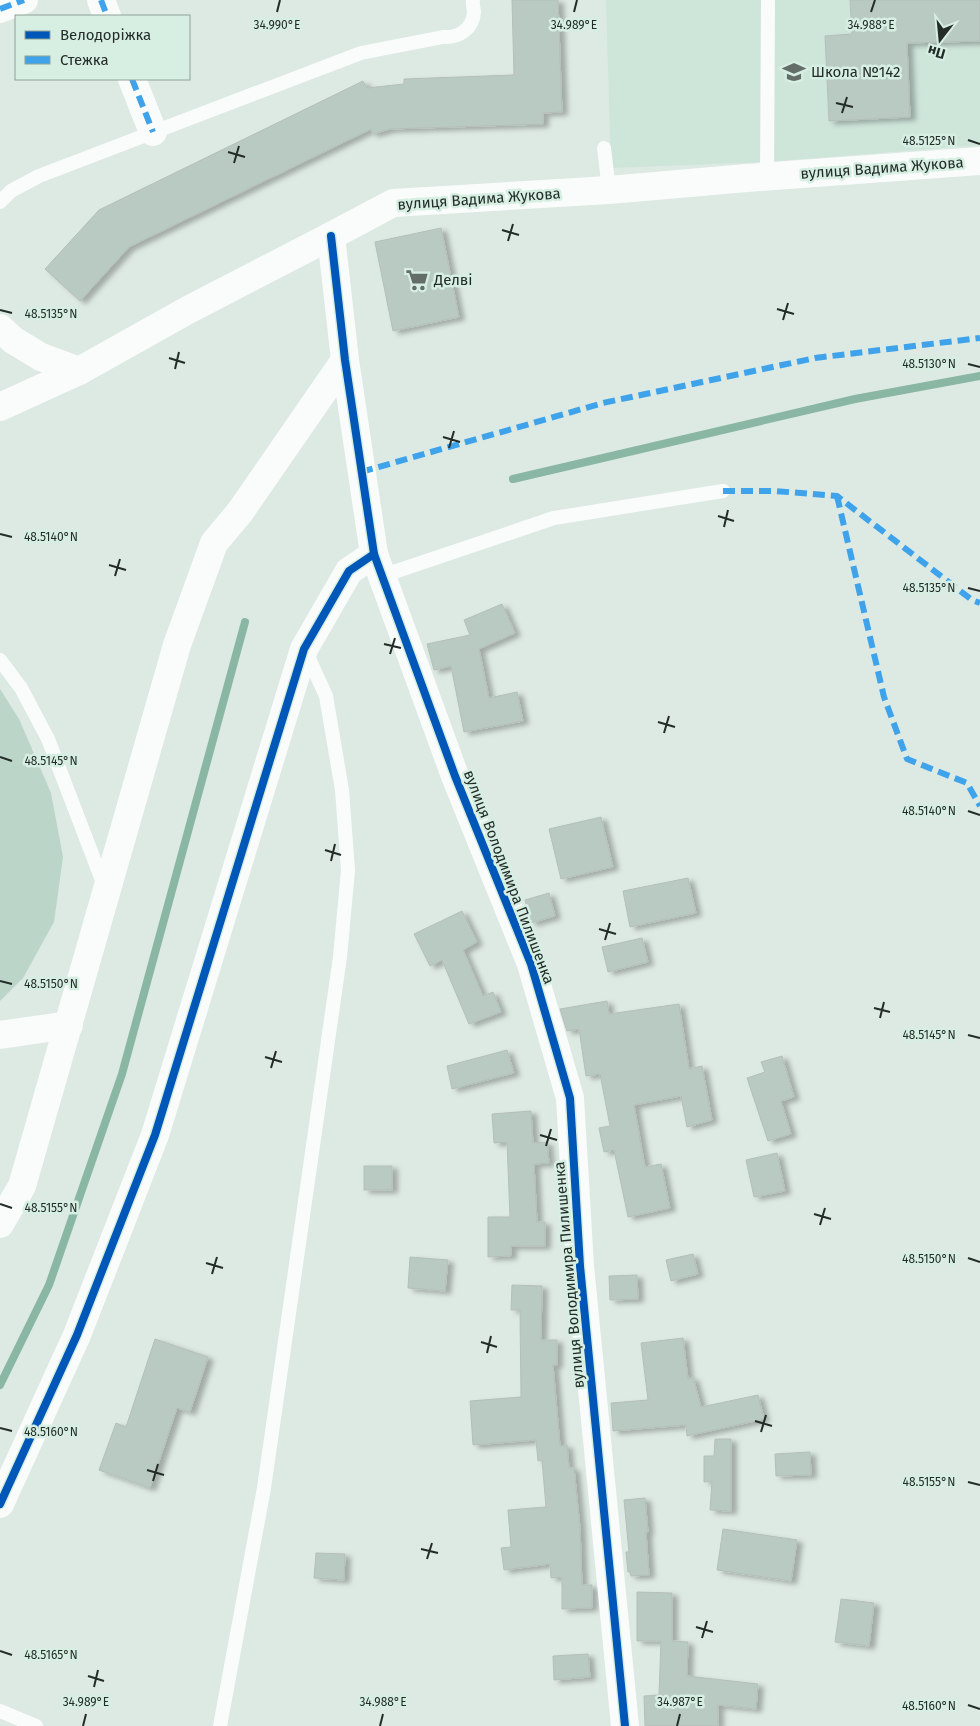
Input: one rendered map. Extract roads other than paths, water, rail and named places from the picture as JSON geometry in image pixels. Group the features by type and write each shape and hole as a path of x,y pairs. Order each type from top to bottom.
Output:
{"street":[{"path":"0,9 24,0"},
{"path":"101,0 107,15"},
{"path":"132,80 153,132"},
{"name":"вулиця Вадима Жукова","path":"0,407 80,371 188,310 393,203 609,190 767,176 980,161"},
{"name":"вулиця Володимира Пилишенка","path":"331,236 345,360 378,565 455,776 531,964 570,1098 580,1266 625,1726"},
{"path":"0,328 13,340 41,357 80,371"},
{"path":"0,1224 22,1186 177,645 214,543 240,512 345,360"},
{"path":"0,1504 77,1335 155,1135 304,649 349,571 378,565"},
{"path":"0,1035 69,1026"}],"lane":[{"path":"0,202 11,191 39,176 361,53 443,37 452,38 468,29 474,12 472,0"},
{"path":"767,176 768,0"},
{"path":"604,148 609,190"},
{"path":"378,565 554,518 724,492"},
{"path":"220,1726 264,1488 340,957 348,870 342,790 326,696 304,649"},
{"path":"0,660 21,688 48,739 106,892"},
{"path":"0,1711 36,1726"}],"waterway":[{"path":"513,479 855,399 980,376"},
{"path":"0,1385 49,1285 122,1074 245,622"}],"place":[{"name":"Школа №142","path":"794,72"},
{"name":"Делві","path":"417,280"}]}
